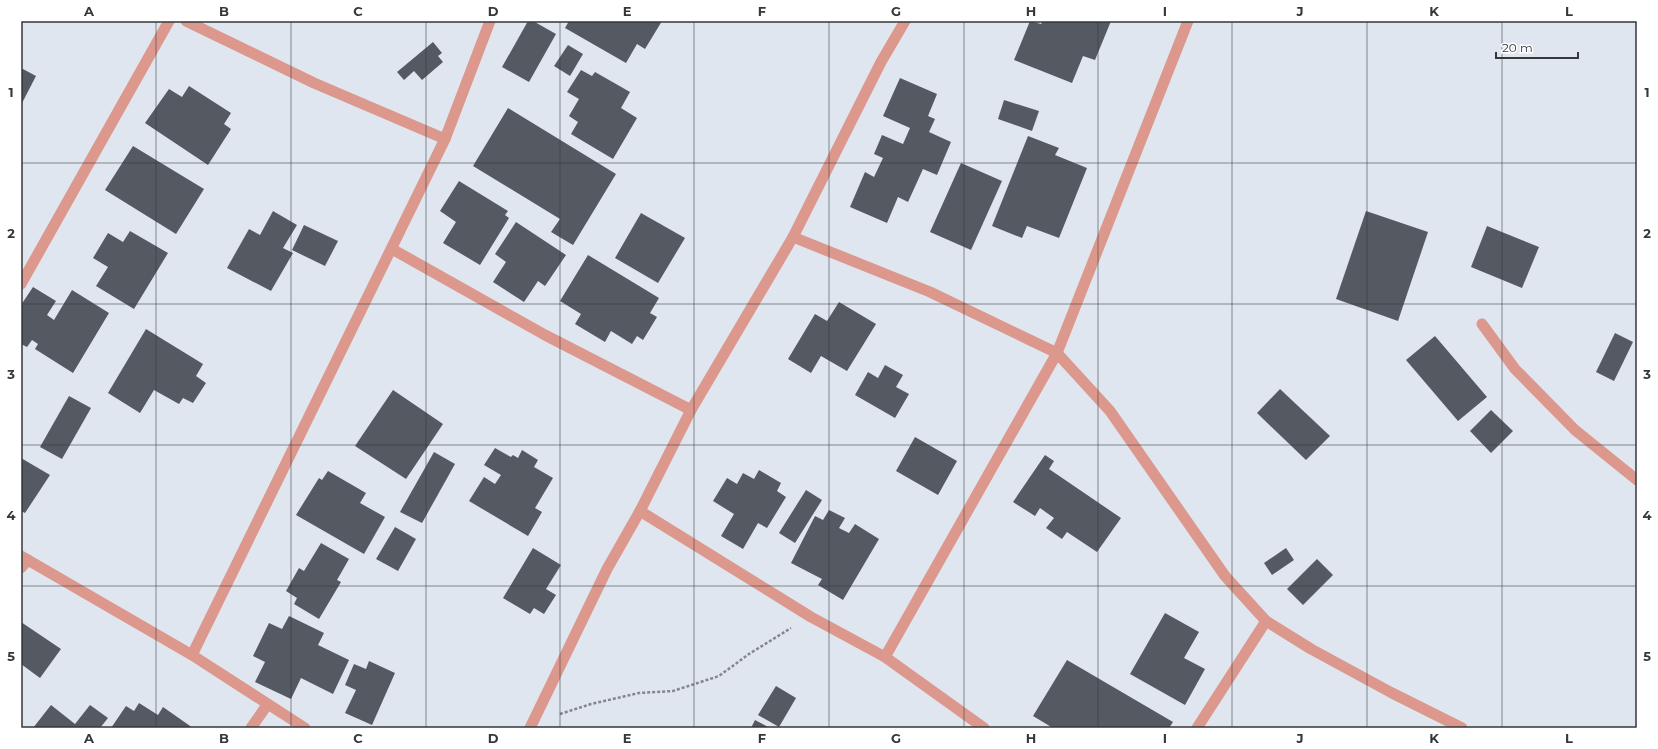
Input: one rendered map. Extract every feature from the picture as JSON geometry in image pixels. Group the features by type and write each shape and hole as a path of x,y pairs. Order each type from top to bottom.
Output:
{"street":[{"path":"21,284 169,21"},
{"path":"186,21 314,83 445,139"},
{"path":"192,655 445,139 490,21"},
{"path":"532,725 607,569 640,511 690,410 793,237 881,62 905,21"},
{"path":"885,657 1057,353 1188,21"},
{"path":"793,237 930,292 1057,353 1110,412 1225,576 1266,621 1392,693 1462,728"},
{"path":"392,249 545,335 690,410"},
{"path":"1482,324 1515,369 1574,430 1637,480"},
{"path":"640,511 811,617 885,657 984,728"},
{"path":"23,561 192,655 304,728"},
{"path":"1197,728 1266,621"},
{"path":"251,728 267,705"}],"path":[{"path":"532,725 591,704 639,693 673,691 719,676 749,654 811,617"}],"building":[{"path":"528,21 533,21 556,34 529,82 502,67"},
{"path":"569,21 662,21 645,49 637,44 626,63 565,28"},
{"path":"1030,21 1041,24 1043,21 1111,21 1095,60 1083,56 1072,83 1014,60"},
{"path":"433,42 442,53 438,56 443,62 422,80 414,71 404,80 397,72"},
{"path":"568,45 583,54 570,76 554,66"},
{"path":"21,68 36,76 21,105"},
{"path":"581,70 592,76 595,72 630,92 621,108 637,118 613,159 571,134 578,122 569,116 579,99 567,92"},
{"path":"900,78 937,94 928,116 935,119 929,132 951,142 937,175 923,169 908,202 898,197 887,223 850,207 865,172 874,177 883,158 874,154 882,135 903,144 910,128 883,116"},
{"path":"189,86 231,113 224,124 231,129 208,165 145,123 169,89 182,97"},
{"path":"1004,100 1039,111 1032,131 998,119"},
{"path":"508,108 616,174 573,245 551,232 560,219 473,166"},
{"path":"1028,136 1059,148 1055,155 1087,168 1059,238 1027,226 1022,238 992,226"},
{"path":"133,146 204,189 176,234 105,190"},
{"path":"961,163 1002,181 971,250 930,232"},
{"path":"459,181 508,211 505,215 509,218 480,265 443,243 456,222 440,211"},
{"path":"273,211 297,225 283,248 293,253 271,291 227,268 249,229 260,235"},
{"path":"1366,211 1428,232 1398,321 1336,299"},
{"path":"641,213 685,238 658,283 615,258"},
{"path":"516,222 566,255 545,286 538,281 524,302 493,282 506,262 495,254"},
{"path":"304,225 338,241 325,266 292,250"},
{"path":"1487,226 1539,247 1522,288 1471,267"},
{"path":"130,231 168,253 134,309 96,286 108,267 93,258 108,233 123,242"},
{"path":"588,255 659,298 650,313 657,317 643,340 637,336 632,344 611,331 605,342 575,324 581,314 560,301"},
{"path":"33,287 56,301 47,315 54,320 72,290 109,313 73,373 35,349 38,344 32,340 27,347 21,344 21,305"},
{"path":"839,302 876,324 847,371 821,356 811,373 788,359 815,314 827,321"},
{"path":"146,329 203,364 196,376 206,383 193,403 183,398 179,404 154,390 140,413 108,393"},
{"path":"1615,333 1633,342 1614,381 1596,372"},
{"path":"1435,336 1487,397 1458,421 1406,360"},
{"path":"885,365 903,375 896,387 909,394 895,418 855,395 868,372 878,378"},
{"path":"1280,389 1330,436 1306,460 1257,413"},
{"path":"393,390 443,424 406,479 355,446"},
{"path":"69,396 91,408 62,459 40,447"},
{"path":"1491,410 1513,431 1491,453 1470,431"},
{"path":"915,437 957,461 938,495 896,471"},
{"path":"495,448 511,457 513,455 518,458 522,450 538,460 534,467 553,478 535,508 542,512 528,536 469,501 484,477 495,484 501,475 484,465"},
{"path":"434,452 455,464 422,523 400,512"},
{"path":"1045,455 1054,461 1049,469 1121,518 1097,552 1067,532 1062,539 1046,528 1054,518 1040,508 1035,516 1013,502"},
{"path":"21,458 50,475 25,513 21,511"},
{"path":"759,470 781,483 777,491 786,497 767,528 758,523 743,549 721,536 734,514 713,501 727,478 737,484 743,473 754,479"},
{"path":"328,471 366,493 360,503 385,517 364,554 296,515 319,478 322,480"},
{"path":"806,490 822,500 795,543 779,533"},
{"path":"829,510 845,518 839,528 849,533 855,524 879,539 843,600 818,585 822,579 791,563 815,516 823,520"},
{"path":"395,527 416,539 398,571 376,559"},
{"path":"321,543 349,559 337,580 341,582 319,619 294,604 297,598 286,591 299,568 304,571"},
{"path":"533,548 561,565 546,589 556,595 544,614 534,608 530,614 503,598"},
{"path":"1286,548 1294,560 1272,575 1264,563"},
{"path":"1317,559 1333,575 1303,605 1287,589"},
{"path":"1165,613 1199,632 1184,658 1205,669 1185,705 1130,674"},
{"path":"289,616 324,633 318,645 349,660 333,694 301,678 291,699 255,682 265,662 253,656 269,623 282,629"},
{"path":"21,622 61,649 40,678 21,664"},
{"path":"1067,660 1173,722 1169,728 1053,728 1033,716"},
{"path":"369,661 395,673 372,725 345,713 356,690 345,685 354,664 366,669"},
{"path":"776,686 796,698 779,727 758,715"},
{"path":"139,703 158,715 163,707 193,728 111,728 126,706 134,711"},
{"path":"51,705 75,724 90,705 108,718 100,728 33,728"},
{"path":"755,720 770,728 751,728"}]}
